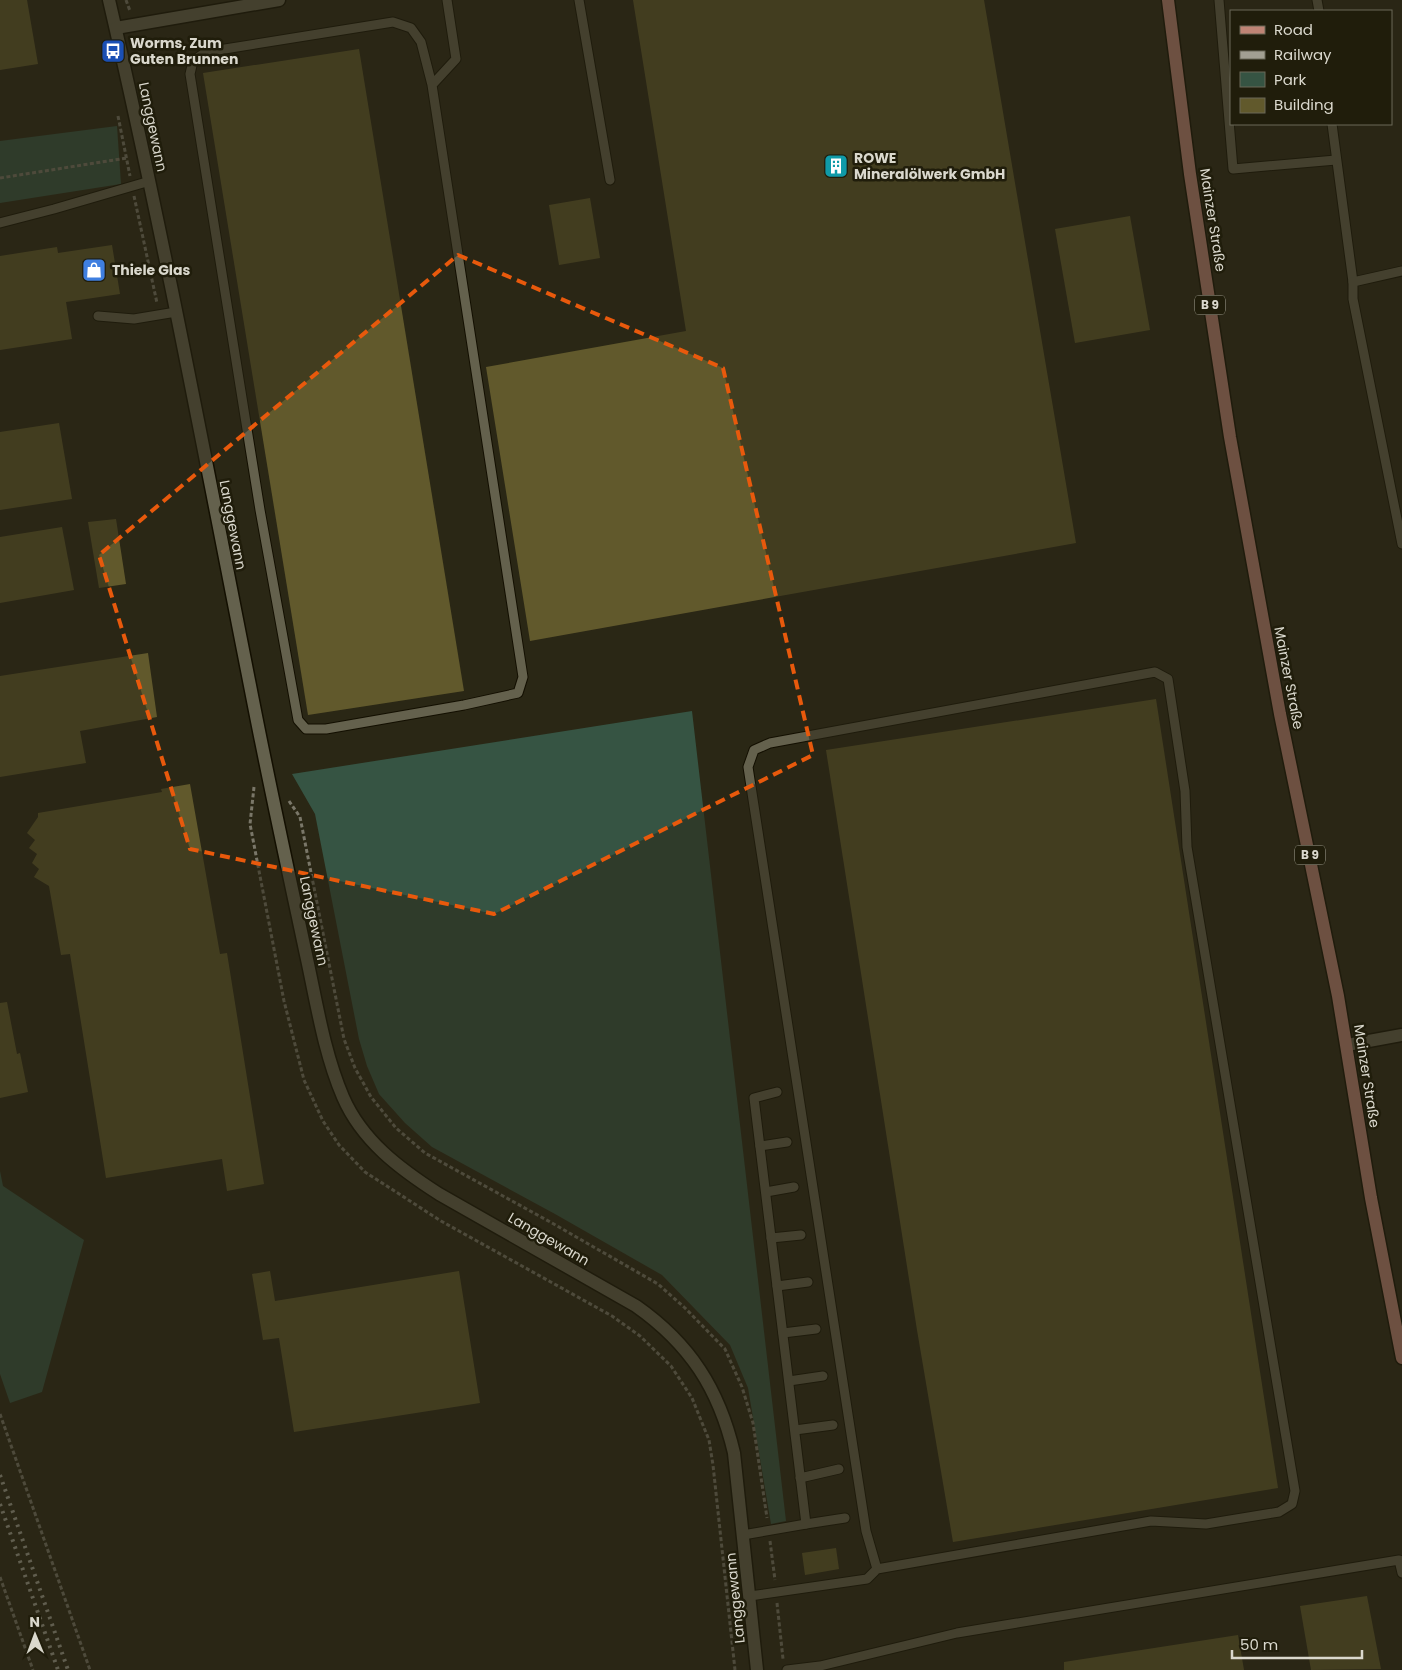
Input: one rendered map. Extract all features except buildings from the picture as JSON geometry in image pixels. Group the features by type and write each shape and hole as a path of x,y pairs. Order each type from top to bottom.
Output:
{"main road":[{"name":"Mainzer Straße","path":"1168,0 1190,174 1232,446 1280,714 1326,932 1347,1045 1371,1198 1402,1358"}],"street":[{"name":"Langgewann","path":"109,0 145,155 267,770 326,1047 344,1099 361,1128 379,1150 385,1157 410,1176 636,1306 658,1321 694,1360 709,1384 728,1428 734,1453 757,1670"},
{"path":"116,28 224,4 279,0"},
{"path":"1347,1045 1402,1035"}],"lane":[{"path":"432,85 456,59 447,0"},
{"path":"579,0 610,180"},
{"path":"1219,0 1233,169 1336,160"},
{"path":"393,22 411,28 420,42 432,85 523,677 518,693 464,705 326,729 306,729 298,720 260,510 190,74 193,61 206,52 393,22"},
{"path":"1332,125 1353,282 1353,299 1402,544"},
{"path":"0,223 54,210 150,181"},
{"path":"1353,282 1402,270"},
{"path":"98,316 134,319 176,312"},
{"path":"750,1596 867,1580 877,1569 1151,1521 1206,1524 1279,1512 1292,1504 1295,1491 1187,847 1185,791 1168,679 1155,672 770,743 754,750 748,768 866,1531 877,1569"},
{"path":"777,1092 754,1098 806,1524"},
{"path":"760,1146 787,1142"},
{"path":"766,1192 794,1187"},
{"path":"771,1238 801,1235"},
{"path":"777,1286 808,1282"},
{"path":"783,1333 816,1329"},
{"path":"789,1381 824,1376"},
{"path":"795,1430 833,1425"},
{"path":"800,1478 839,1469"},
{"path":"743,1536 845,1518"},
{"path":"786,1670 820,1666 957,1633 1400,1560 1402,1573"}],"path":[{"path":"126,0 133,25 140,69"},
{"path":"117,112 160,316"},
{"path":"0,178 145,155"},
{"path":"252,780 254,789 250,824 284,1001 304,1080 323,1121 339,1145 365,1172 442,1221 612,1316 640,1336 671,1366 692,1398 709,1440 735,1670"},
{"path":"288,798 300,817 344,1039 355,1068 372,1096 396,1128 425,1153 658,1284 685,1308 725,1349 742,1387 753,1423 769,1531 783,1660"},
{"path":"0,1414 90,1670"},
{"path":"0,1577 33,1670"}],"highlighted area":[{"path":"458,255 723,368 813,755 494,914 190,849 99,555"}],"green space":[{"path":"117,126 121,184 0,203 0,141"},
{"path":"692,711 786,1521 771,1524 748,1388 730,1345 662,1275 432,1147 405,1123 379,1094 367,1066 359,1039 315,814 292,774"},
{"path":"0,1171 3,1186 84,1240 42,1392 10,1403 0,1374"}],"railway":[{"path":"0,1475 68,1670"},
{"path":"0,1504 58,1670"}],"place":[{"name":"Worms, Zum Guten Brunnen","path":"113,51"},
{"name":"ROWE Mineralölwerk GmbH","path":"836,166"},
{"name":"Thiele Glas","path":"94,270"}]}
